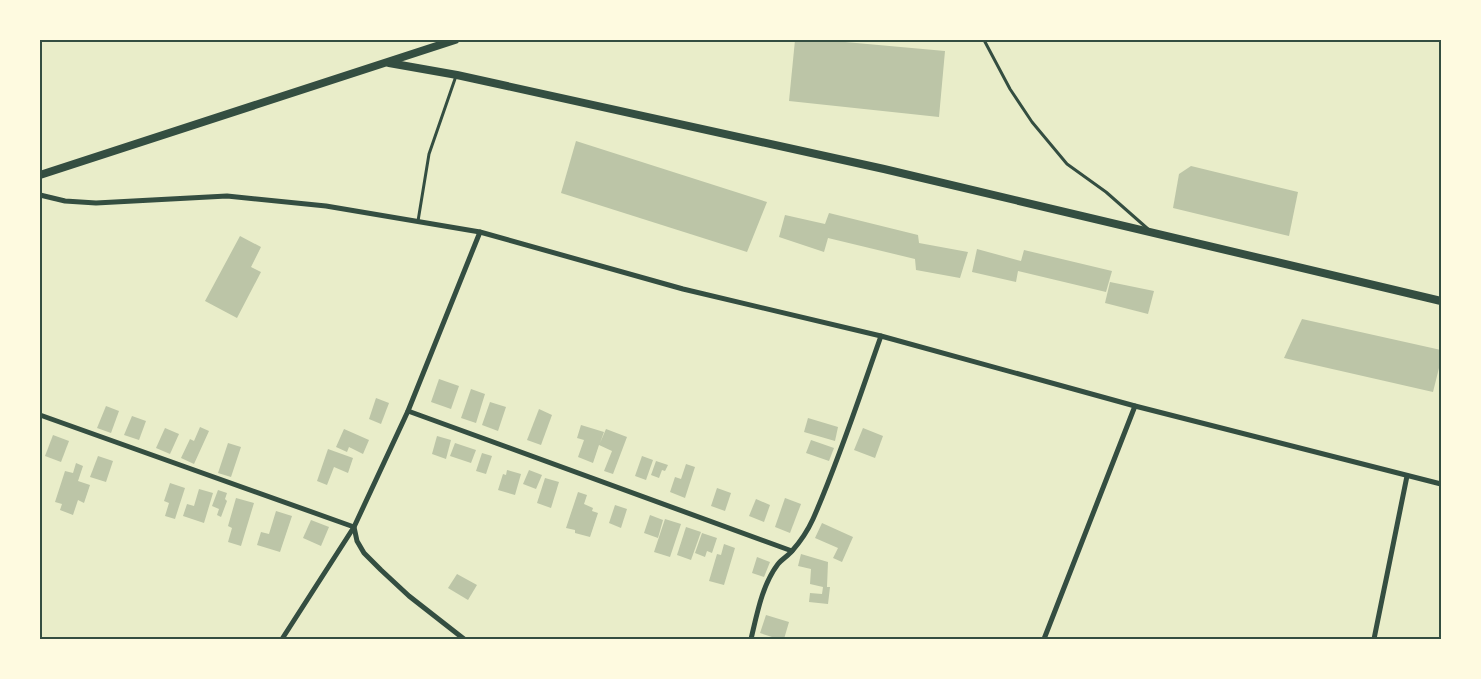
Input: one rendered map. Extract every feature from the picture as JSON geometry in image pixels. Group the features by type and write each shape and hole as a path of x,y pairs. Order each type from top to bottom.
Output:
{"street":[{"path":"40,175 455,40"},
{"path":"389,63 456,75 875,167 1441,301"},
{"path":"40,195 65,202 96,203 227,196 326,206 480,232 683,289 881,336 1135,406 1441,484"},
{"path":"282,639 354,526 408,411 480,232"},
{"path":"751,639 768,580 778,563 792,551 812,521 842,447 881,336"},
{"path":"1044,639 1135,406"},
{"path":"408,411 792,551"},
{"path":"40,415 354,526"},
{"path":"1374,639 1407,476"},
{"path":"354,526 357,541 364,553 409,596 464,639"}],"lane":[{"path":"984,40 1010,89 1032,122 1067,164 1106,192 1152,233"},
{"path":"418,221 429,154 456,75"}],"building":[{"path":"795,40 823,40 945,51 939,117 789,101"},
{"path":"576,141 767,202 747,252 561,193"},
{"path":"1191,166 1298,192 1289,236 1173,208 1179,174"},
{"path":"829,213 918,235 919,243 968,252 960,278 916,270 915,259 828,238 824,252 779,237 785,215 825,224"},
{"path":"240,236 261,247 251,267 261,272 237,318 205,301"},
{"path":"977,249 1021,261 1024,250 1112,271 1106,292 1018,271 1016,282 972,272"},
{"path":"1110,282 1154,291 1148,314 1105,303"},
{"path":"1302,319 1441,350 1441,360 1433,392 1284,358"},
{"path":"439,379 459,386 451,409 431,402"},
{"path":"471,389 485,394 476,423 461,418"},
{"path":"376,398 389,403 381,424 369,419"},
{"path":"490,402 506,407 498,431 482,425"},
{"path":"106,406 119,411 111,433 97,428"},
{"path":"539,409 552,415 541,445 527,440"},
{"path":"132,416 146,421 139,440 124,435"},
{"path":"808,418 838,427 835,441 804,432"},
{"path":"581,425 604,432 600,443 606,429 627,437 613,474 604,471 612,451 599,445 593,463 578,457 584,440 577,438"},
{"path":"200,427 209,431 194,464 181,458 190,439 194,441"},
{"path":"165,428 179,434 170,454 156,448"},
{"path":"863,428 883,436 875,458 854,450"},
{"path":"344,429 369,440 363,454 349,447 347,452 336,447"},
{"path":"53,435 69,441 61,462 45,456"},
{"path":"437,436 451,440 446,459 432,454"},
{"path":"811,440 834,448 829,461 806,453"},
{"path":"228,443 241,447 231,477 218,473"},
{"path":"455,443 476,450 471,463 450,456"},
{"path":"328,449 353,458 348,473 334,467 327,485 317,481"},
{"path":"482,453 492,456 486,474 476,471"},
{"path":"98,456 113,461 106,482 90,477"},
{"path":"642,456 653,460 646,480 635,476"},
{"path":"656,461 668,465 665,471 662,470 659,478 651,475"},
{"path":"76,463 83,466 78,481 90,485 84,503 78,500 73,515 60,510 62,504 55,502 65,471 73,473"},
{"path":"686,464 695,467 685,498 670,492 675,477 681,479"},
{"path":"507,470 521,474 515,495 498,490 503,474 506,475"},
{"path":"529,470 542,475 536,489 523,484"},
{"path":"545,478 559,482 551,508 537,503"},
{"path":"170,483 185,488 175,519 165,516 169,503 164,501"},
{"path":"717,488 731,493 725,511 711,506"},
{"path":"199,489 213,493 204,523 183,516 187,504 194,506"},
{"path":"218,490 227,493 225,499 227,501 221,517 217,515 219,509 212,506"},
{"path":"578,492 587,495 584,504 593,508 592,511 598,513 590,537 575,533 575,530 566,528"},
{"path":"236,498 254,503 241,546 228,542 232,528 228,526"},
{"path":"785,498 801,504 790,533 775,527"},
{"path":"756,499 770,505 764,522 749,516"},
{"path":"615,505 627,509 621,528 609,523"},
{"path":"276,511 292,516 280,552 257,545 261,532 269,534"},
{"path":"650,515 663,520 658,538 644,533"},
{"path":"665,519 681,524 670,557 654,552"},
{"path":"311,520 329,527 321,546 303,538"},
{"path":"822,523 853,537 842,562 833,558 838,548 815,538"},
{"path":"686,527 701,532 691,560 677,555"},
{"path":"702,533 717,538 712,553 707,551 705,557 695,553"},
{"path":"724,544 735,548 724,585 709,581 717,554 721,555"},
{"path":"801,554 828,562 827,587 830,587 828,604 809,602 810,593 822,594 823,587 810,584 811,569 798,566"},
{"path":"757,557 770,562 764,577 752,573"},
{"path":"457,574 477,585 468,600 448,588"},
{"path":"766,615 789,622 784,639 772,639 772,637 760,633"}]}
